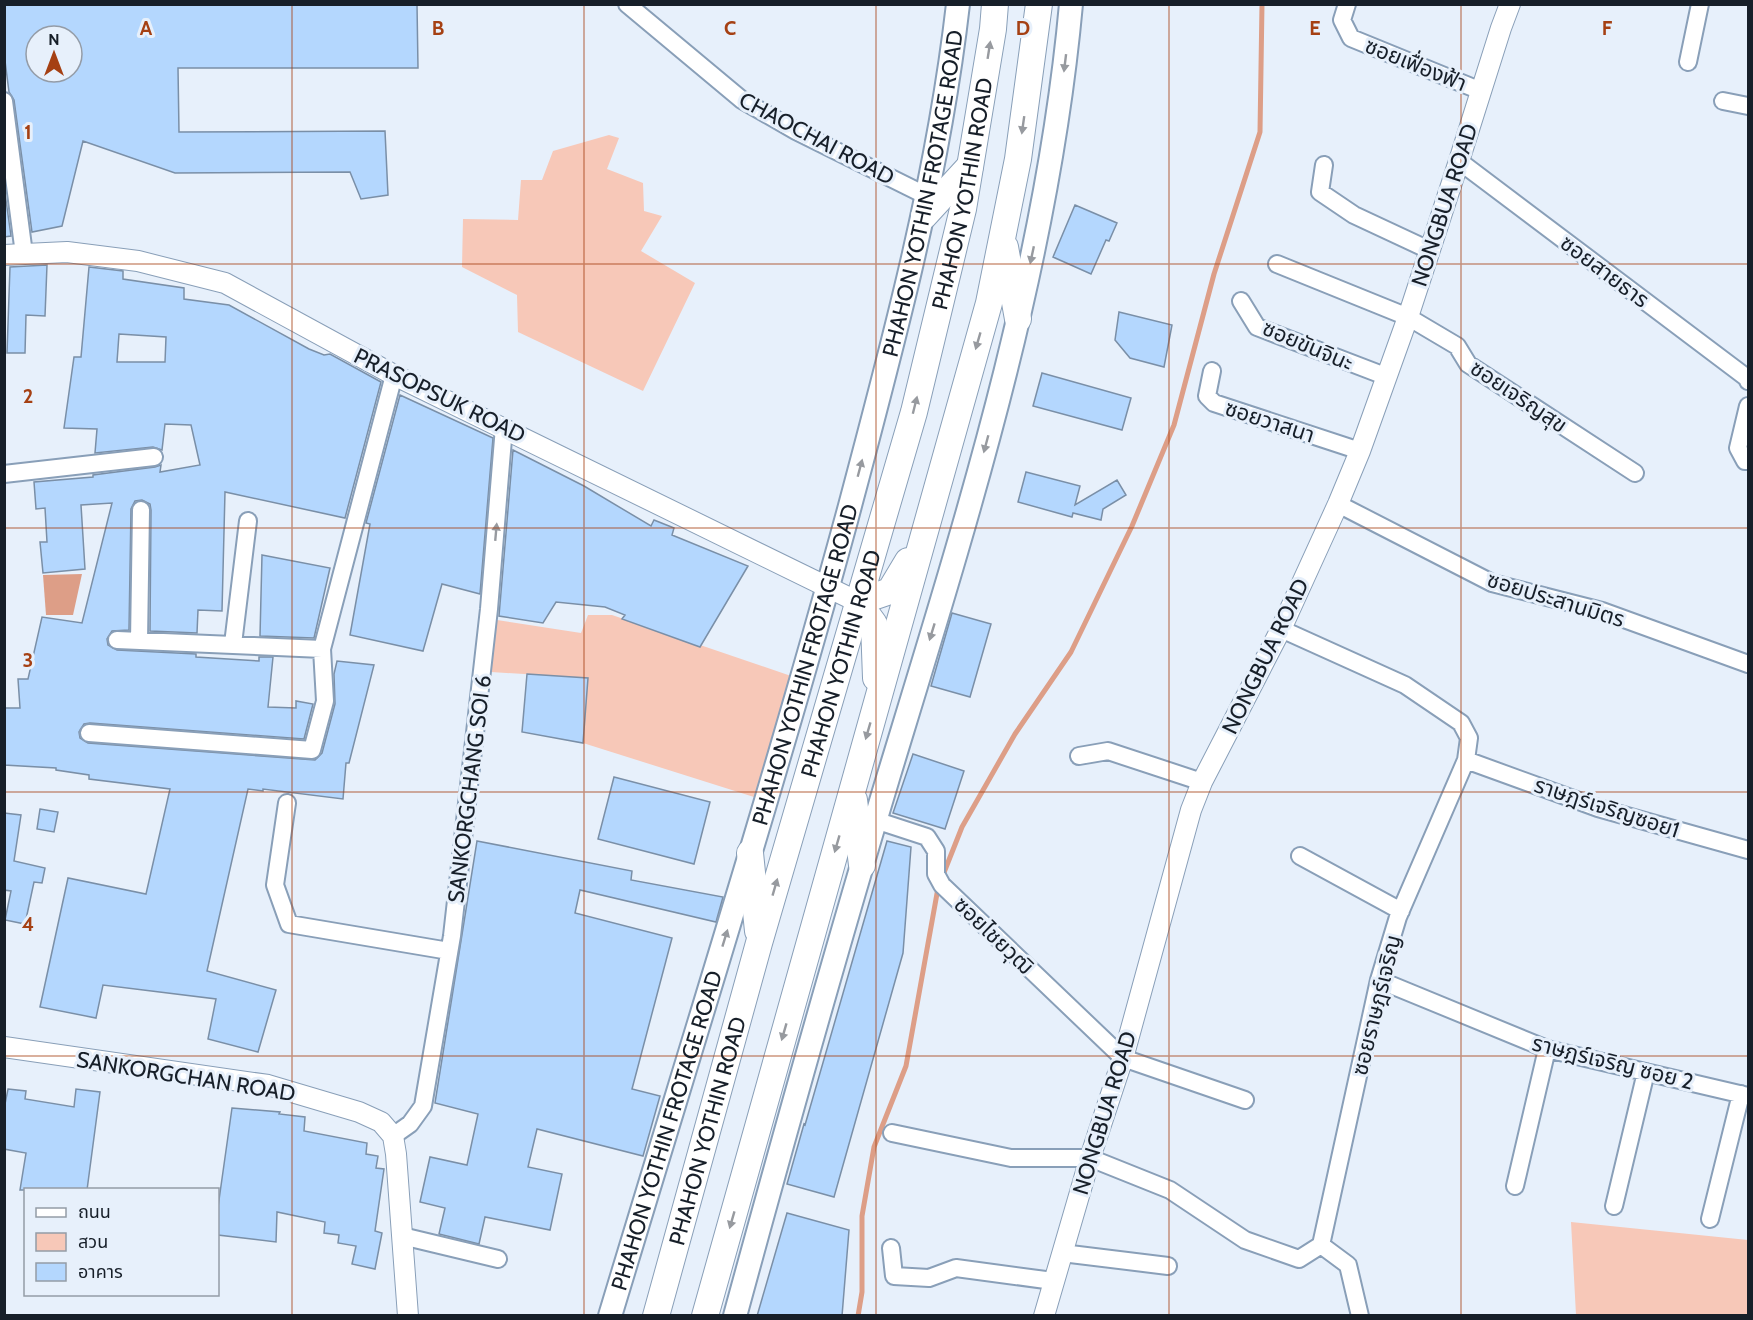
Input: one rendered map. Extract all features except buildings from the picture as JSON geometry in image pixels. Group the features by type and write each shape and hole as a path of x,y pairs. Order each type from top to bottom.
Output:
{"main road":[{"name":"PHAHON YOTHIN FROTAGE ROAD","path":"610,1316 750,853 828,586 869,435 926,206 952,54 957,4"},
{"name":"PHAHON YOTHIN ROAD","path":"656,1316 759,943 914,412 963,209 995,4"},
{"name":"PHAHON YOTHIN ROAD","path":"705,1316 989,303 1018,159 1039,4"},
{"path":"735,1316 808,1047 951,570 1018,319 1054,141 1071,4"},
{"path":"926,206 970,166"},
{"path":"1003,231 1018,319"},
{"path":"877,701 874,624 858,602 890,591 926,533"},
{"path":"852,788 862,865"},
{"path":"750,853 759,943"}],"street":[{"name":"CHAOCHAI ROAD","path":"627,4 742,100 926,206"},
{"name":"ซอยเฟื่องฟ้า","path":"1347,4 1342,20 1351,38 1481,91"},
{"name":"NONGBUA ROAD","path":"1044,1316 1090,1158 1123,1058 1191,810 1202,782 1281,628 1338,504 1359,451 1408,317 1510,4"},
{"path":"1688,62 1700,4"},
{"path":"4,101 14,254"},
{"path":"1724,101 1749,106"},
{"name":"ซอยสายธาร","path":"1459,161 1748,378"},
{"path":"1324,165 1320,192 1354,215 1429,249"},
{"name":"PRASOPSUK ROAD","path":"14,254 67,252 138,261 225,283 394,375 858,602"},
{"name":"ซอยเจริญสุข","path":"1277,264 1408,317 1456,346 1468,364 1635,473"},
{"name":"ซอยขันจินะ","path":"1241,301 1257,327 1385,376"},
{"name":"ซอยวาสนา","path":"1212,371 1207,396 1214,403 1359,451"},
{"path":"89,733 312,750 325,701 322,649 394,375"},
{"path":"1749,406 1738,448 1745,461 1749,461"},
{"name":"SANKORGCHANG SOI 6","path":"393,1136 410,1124 423,1106 449,951 491,591 504,427"},
{"path":"4,474 154,457"},
{"name":"ซอยประสานมิตร","path":"1338,504 1492,583 1602,611 1749,664"},
{"path":"139,641 141,510"},
{"path":"233,644 248,521"},
{"name":"ซอยราษฎร์เจริญ","path":"1281,628 1405,685 1461,723 1469,738 1466,760 1401,911 1379,980 1321,1245"},
{"path":"117,639 322,649"},
{"path":"1079,756 1108,751 1202,782"},
{"name":"ราษฎร์เจริญซอย1","path":"1466,760 1598,808 1749,850"},
{"path":"287,803 275,885 289,924 449,951"},
{"name":"ซอยไชยวุฒิ","path":"875,820 927,837 936,851 936,874 942,885 1123,1058"},
{"path":"1300,856 1401,911"},
{"name":"ราษฎร์เจริญ ซอย 2","path":"1379,980 1547,1049 1745,1095"},
{"name":"SANKORGCHAN ROAD","path":"4,1047 268,1085 359,1112 381,1122 393,1136"},
{"path":"1515,1186 1547,1049"},
{"path":"1123,1058 1245,1100"},
{"path":"1614,1206 1646,1072"},
{"path":"1710,1219 1745,1095"},
{"path":"892,1133 1011,1158 1090,1158 1170,1190 1245,1240 1299,1259 1321,1245 1348,1265 1360,1316"},
{"path":"393,1136 408,1316"},
{"path":"402,1236 498,1259"},
{"path":"891,1248 894,1276 929,1278 956,1268 1053,1281"},
{"path":"1062,1253 1168,1266"}],"green space":[{"path":"609,135 619,138 607,169 643,183 644,211 662,216 641,251 695,283 643,391 518,332 517,295 462,267 463,219 518,220 521,180 542,180 553,151"},
{"path":"588,615 612,615 794,677 754,797 583,743 588,678 491,672 497,620 581,633"},
{"path":"1571,1222 1748,1240 1748,1315 1576,1315"}],"shaded area":[{"path":"82,574 73,615 46,615 43,575"}],"waterway":[{"path":"943,875 962,827 1015,734 1071,652 1132,526 1174,425 1214,274 1260,132 1262,4"},
{"path":"858,1316 862,1292 862,1216 874,1147 906,1066 938,888"}]}
